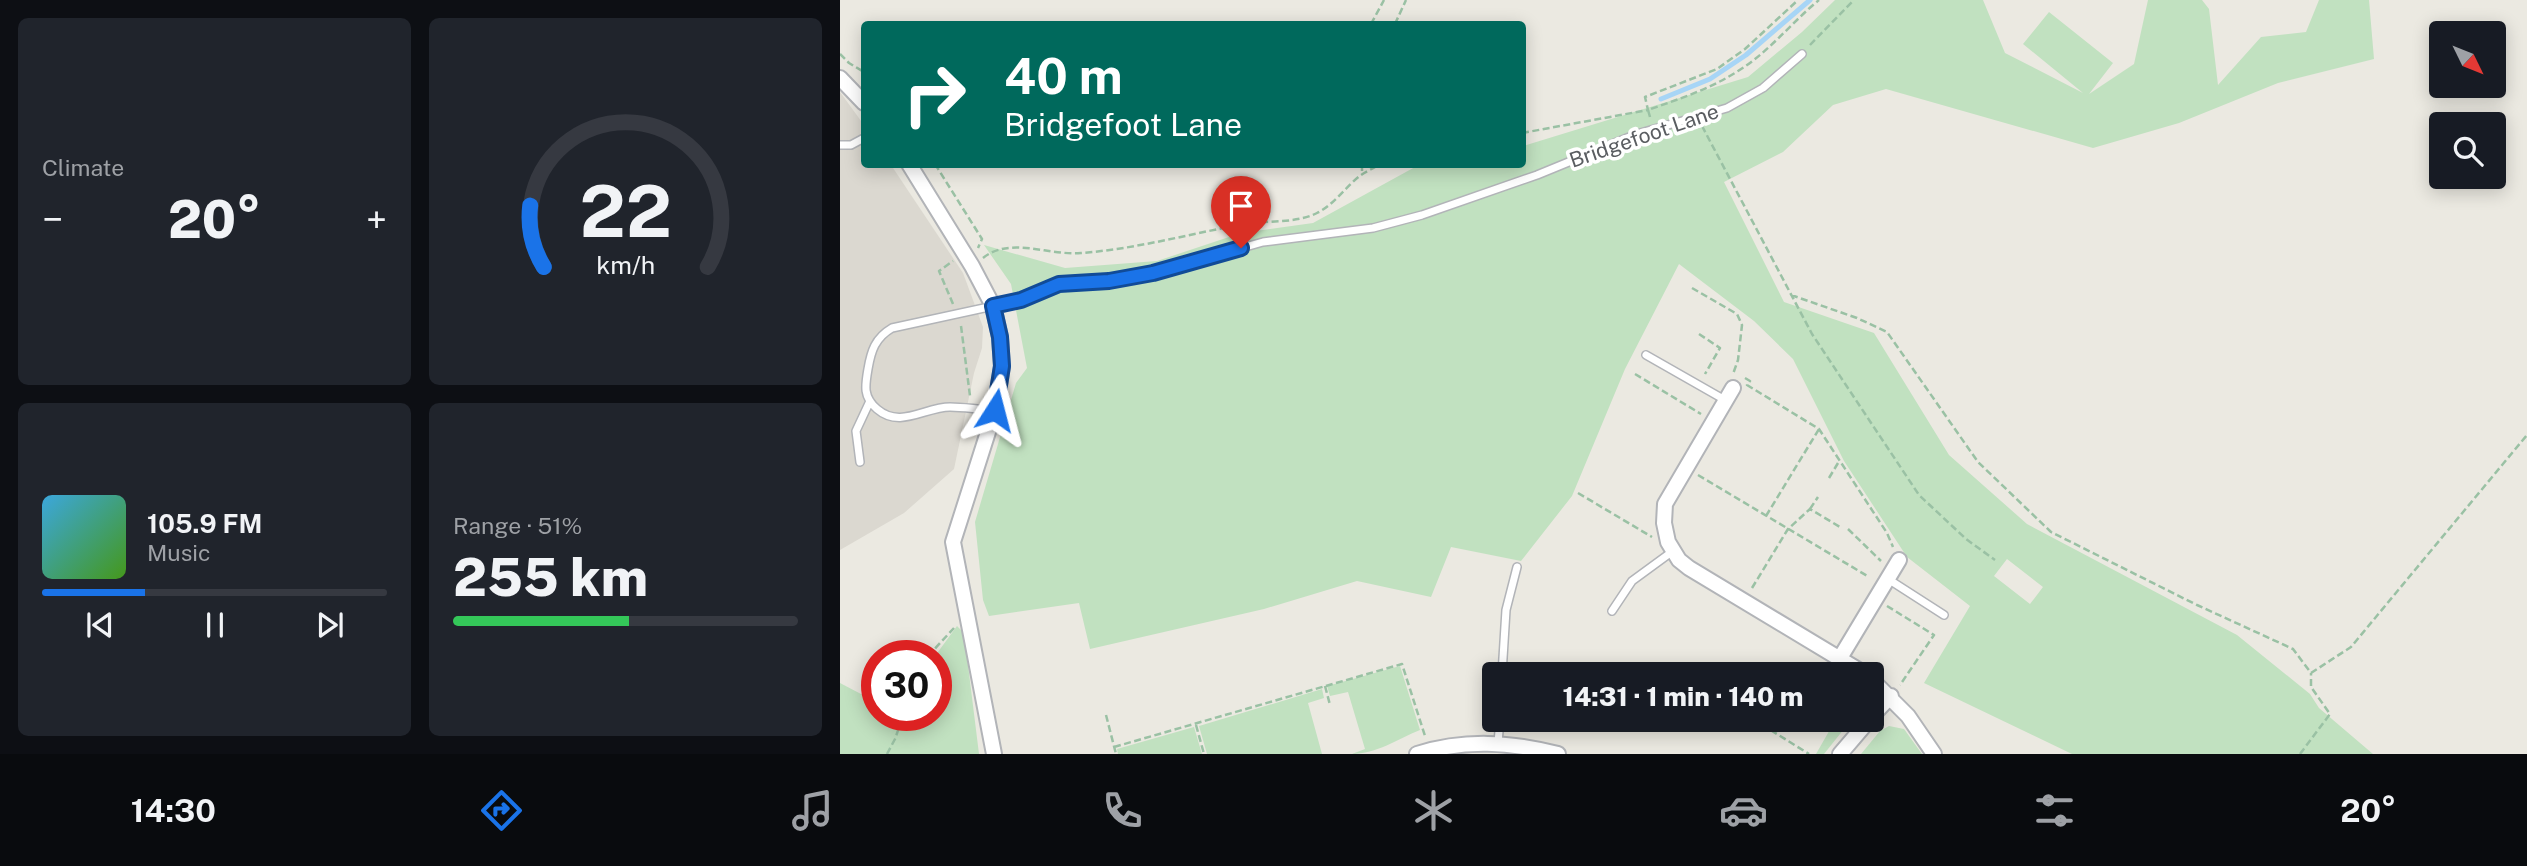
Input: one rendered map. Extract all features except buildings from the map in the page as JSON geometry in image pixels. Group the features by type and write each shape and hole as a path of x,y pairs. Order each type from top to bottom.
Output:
{"street":[{"path":"840,78 861,100"},
{"path":"911,168 969,261 993,306 1000,337 1002,366 995,410 953,542 994,754"},
{"path":"1729,394 1665,504 1666,535 1679,560 1689,568 1846,662"},
{"path":"1840,658 1888,579"},
{"path":"1884,690 1920,730 1934,754"},
{"path":"1884,704 1891,696"},
{"path":"1840,754 1859,732"},
{"path":"1423,752 1464,743 1498,743 1529,746 1558,754"}],"lane":[{"name":"Bridgefoot Lane","path":"870,401 865,389 870,358 874,345 886,332 1021,300 1059,284 1109,281 1153,273 1262,242 1373,228 1422,215 1537,175 1602,147 1727,108 1763,88 1802,54"},
{"path":"840,145 851,145 861,140"},
{"path":"1646,355 1698,385 1729,394"},
{"path":"860,462 856,431 870,401 878,410 894,418 950,407 995,410"},
{"path":"1612,611 1632,581 1657,560 1673,551"},
{"path":"1503,662 1506,610 1517,567"},
{"path":"1888,579 1944,615"},
{"path":"1498,743 1499,732"}],"path":[{"path":"1373,21 1384,0"},
{"path":"1396,21 1406,0"},
{"path":"1655,129 1645,97 1717,69 1745,49 1798,0"},
{"path":"1526,132 1648,110 1709,87 1740,70 1819,0"},
{"path":"1802,54 1823,29 1854,0"},
{"path":"840,54 861,70"},
{"path":"1697,117 1812,334 1919,495 1966,538 1995,560"},
{"path":"938,168 982,239 969,261"},
{"path":"1362,168 1362,174"},
{"path":"954,307 939,271 992,251 1007,247 1077,254 1138,247 1245,224 1296,219 1314,215 1326,208 1362,174 1373,168"},
{"path":"1692,288 1737,314 1742,325 1735,371 1728,382 1729,394"},
{"path":"1791,295 1857,318 1887,332 1978,462 2051,532 2197,605 2293,649 2311,673 2311,687 2330,714 2300,754"},
{"path":"1698,385 1720,348 1699,334"},
{"path":"1735,371 1750,381 1747,385 1819,429 1887,533 1888,579"},
{"path":"1635,374 1713,421"},
{"path":"1766,516 1819,429"},
{"path":"2311,673 2351,647 2527,435"},
{"path":"1829,478 1839,461"},
{"path":"1686,468 1788,529 1888,579"},
{"path":"1577,493 1651,537 1666,535"},
{"path":"1744,602 1788,529 1810,509 1818,497"},
{"path":"1810,509 1840,527"},
{"path":"1848,529 1934,635 1906,677"},
{"path":"943,640 954,628"},
{"path":"1114,747 1402,664 1423,752"},
{"path":"1325,686 1330,705"},
{"path":"1106,715 1116,754"},
{"path":"1196,725 1205,754"},
{"path":"887,754 897,731"},
{"path":"1774,732 1809,754"}],"shaded area":[{"path":"840,92 861,121 861,168 893,168 963,273 983,327 982,348 974,373 954,469 904,513 840,550"}],"green space":[{"path":"1835,0 1983,0 2005,53 2083,93 2023,44 2049,12 2113,63 2089,94 2134,64 2148,0 2202,0 2209,9 2218,85 2261,37 2306,32 2319,0 2369,0 2374,59 2278,83 2179,123 2093,148 1886,89 1833,105 1783,152 1724,182 1784,302 1874,333 1949,455 2027,524 2237,635 2310,694 2319,708 2373,754 2072,754 1924,683 1970,606 1907,557 1844,461 1793,359 1754,321 1679,264 1625,369 1572,496 1521,561 1451,547 1431,597 1357,581 1264,609 1090,649 1079,603 989,616 983,600 975,522 1016,383 1027,368 1011,284 984,245 1065,268 1157,261 1241,233 1313,223 1413,168 1526,168 1526,145 1748,77","holes":["2007,559 2043,587 2030,604 1994,576"]},
{"path":"957,626 964,633 979,754 840,754 840,683 861,694 861,731 952,731 952,640 947,640"},
{"path":"1400,666 1420,730 1378,749 1352,754 1365,749 1348,692 1330,696 1327,686"},
{"path":"1322,689 1324,698 1308,703 1322,754 1207,754 1199,726"},
{"path":"1889,726 1904,729 1922,754 1861,754 1879,732 1884,732"},
{"path":"1194,727 1202,754 1118,754 1117,749"},
{"path":"1829,732 1842,732 1824,754 1816,754"}],"waterway":[{"path":"1661,99 1710,79 1746,55 1810,0"}],"route":[{"path":"995,410 1002,366 1000,337 993,306 1021,300 1059,284 1109,281 1153,273 1241,248"}]}
